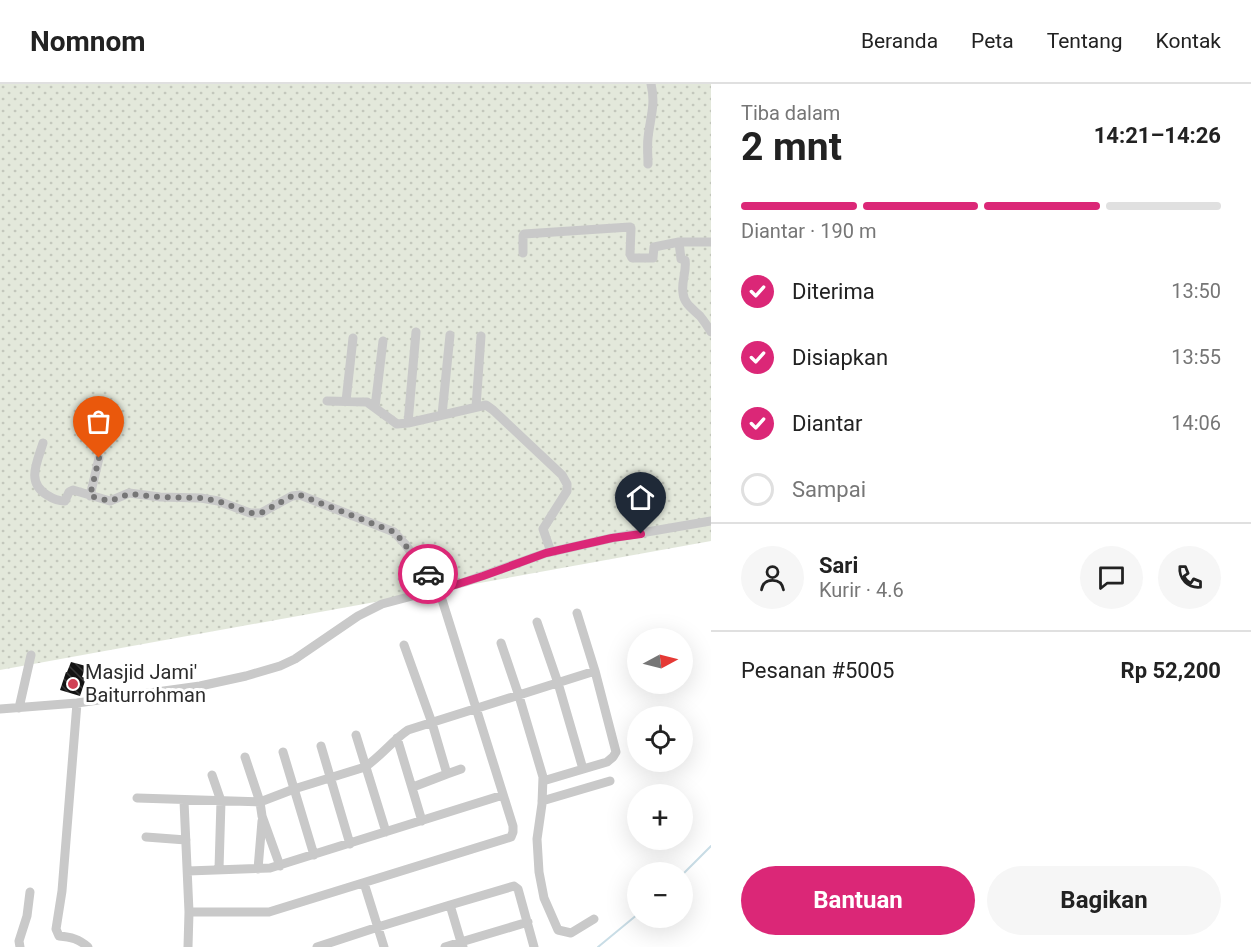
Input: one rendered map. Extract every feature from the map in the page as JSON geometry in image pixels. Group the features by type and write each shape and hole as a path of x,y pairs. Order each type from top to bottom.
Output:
{"street":[{"path":"648,164 648,139 654,98 651,84"},
{"path":"524,253 524,234 585,229 630,227 630,254 635,259 651,259 654,247 679,242 711,242"},
{"path":"679,242 681,259 686,263 683,277 684,299 711,332"},
{"path":"408,423 416,332"},
{"path":"442,415 450,335"},
{"path":"476,407 482,336"},
{"path":"346,401 353,338"},
{"path":"375,407 383,341"},
{"path":"327,401 367,402 397,424 486,405 562,475 567,484 567,491 543,529 551,552"},
{"path":"43,443 34,475 35,483 47,495 61,502 66,500 69,492 73,490 110,501 129,494 201,498 218,501 250,513 261,513 292,496 300,495 394,532 439,590 513,826 511,837 268,912 189,912"},
{"path":"90,496 99,458"},
{"path":"0,709 77,703 200,686 246,676 280,666 302,655 341,626 382,604 439,590 551,552 612,538 711,521"},
{"path":"543,781 607,762 614,758 616,752 577,613"},
{"path":"537,622 558,683 583,769"},
{"path":"501,642 543,777 537,838 539,872 544,898 558,930 571,933 594,919"},
{"path":"404,645 432,723 447,774"},
{"path":"19,708 31,655"},
{"path":"137,798 260,802 366,767 408,730 595,671"},
{"path":"63,947 56,929 62,891 77,703"},
{"path":"356,735 386,832"},
{"path":"397,738 423,821"},
{"path":"321,746 350,844"},
{"path":"283,752 314,855"},
{"path":"245,757 260,802 262,816 280,866"},
{"path":"412,787 461,769"},
{"path":"212,775 221,801 219,869"},
{"path":"542,801 610,781"},
{"path":"188,871 258,869 280,866 503,795"},
{"path":"184,801 188,871 188,947"},
{"path":"258,869 262,816"},
{"path":"146,837 186,840"},
{"path":"364,883 384,947"},
{"path":"318,947 514,886 518,889 534,947"},
{"path":"20,947 19,941 27,916 30,892"},
{"path":"450,905 462,945"},
{"path":"445,947 462,945 528,922"},
{"path":"59,936 73,938 88,947"}],"shaded area":[{"path":"0,84 711,84 711,541 0,670"}],"building":[{"name":"Masjid Jami' Baiturrohman","path":"71,662 86,666 82,677 86,678 80,696 60,690"}],"waterway":[{"path":"693,864 711,846"},
{"path":"598,947 627,923"}],"way so far":[{"path":"99,458 90,496 110,501 126,494 196,497 218,501 244,512 261,513 292,496 300,495 394,532 428,574"}],"place":[{"name":"Masjid Jami' Baiturrohman","path":"73,684"}],"route":[{"path":"428,574 439,590 546,553 641,534"}]}
